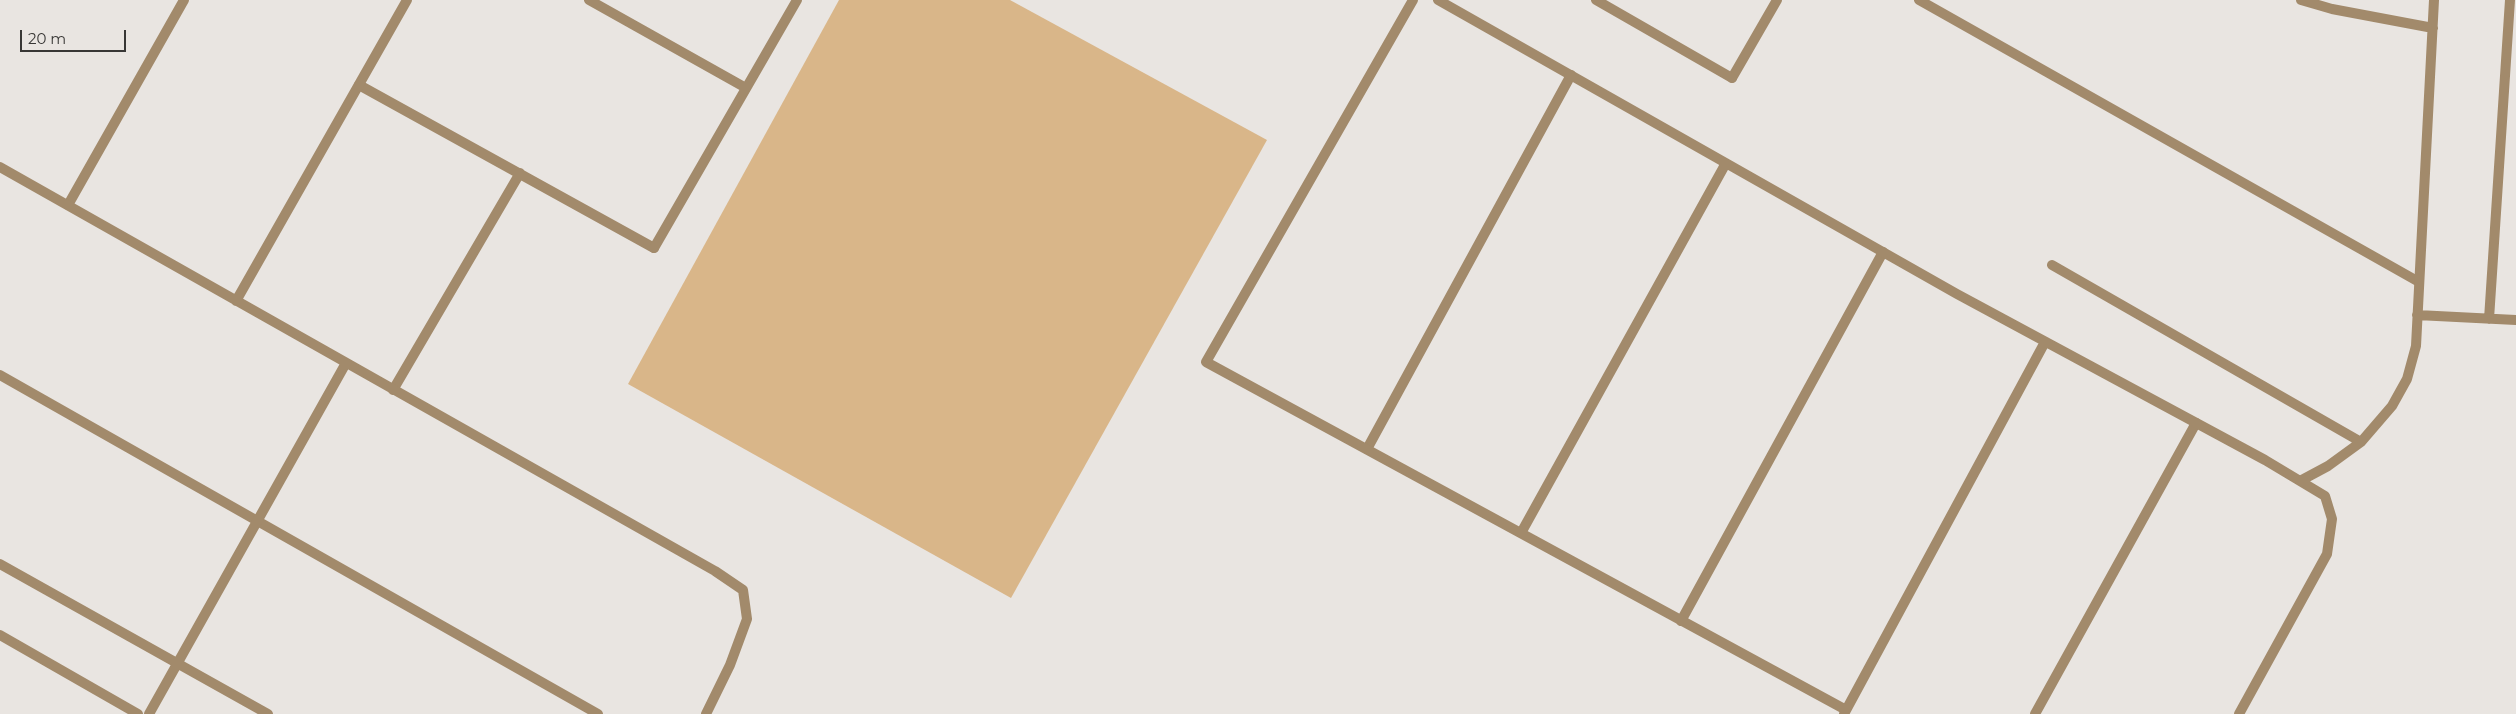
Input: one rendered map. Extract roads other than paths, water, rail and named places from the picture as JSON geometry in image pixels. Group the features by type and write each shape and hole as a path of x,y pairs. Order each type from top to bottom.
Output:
{"street":[{"path":"68,206 184,0"},
{"path":"236,301 407,0"},
{"path":"589,0 746,88"},
{"path":"359,85 654,248 796,0"},
{"path":"1413,0 1206,362 1845,712 2045,342"},
{"path":"1438,0 1883,252 2196,423 2325,496 2332,519 2327,554 2238,714"},
{"path":"1596,0 1732,78 1777,0"},
{"path":"1919,0 2420,282"},
{"path":"2301,0 2332,9 2432,28"},
{"path":"2300,481 2328,466 2361,442 2392,406 2408,379 2416,346 2434,0"},
{"path":"2490,318 2510,0"},
{"path":"1366,449 1571,75"},
{"path":"1521,533 1726,163"},
{"path":"0,167 715,571 744,590 747,619 730,665 706,714"},
{"path":"393,390 520,174"},
{"path":"1681,621 1883,252"},
{"path":"2052,265 2361,442"},
{"path":"2417,315 2516,320"},
{"path":"150,714 346,363"},
{"path":"0,375 259,520 598,714"},
{"path":"2036,714 2196,423"},
{"path":"0,564 268,714"},
{"path":"0,635 138,714"}]}
